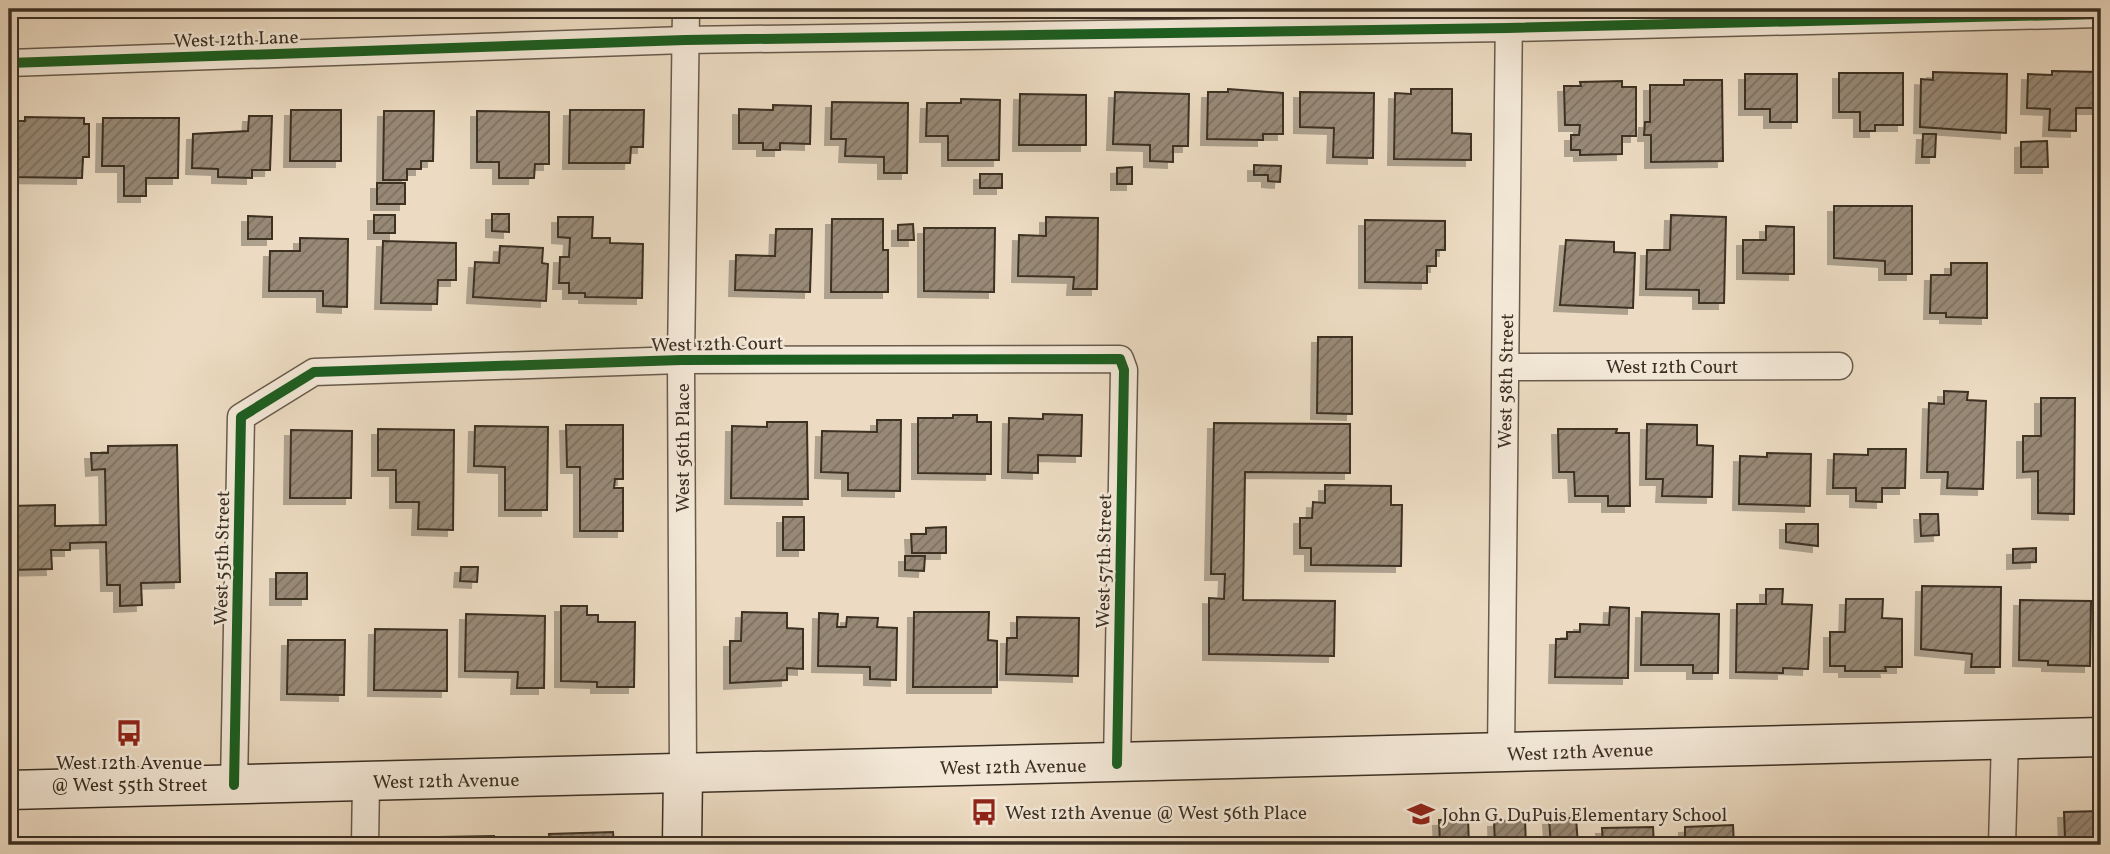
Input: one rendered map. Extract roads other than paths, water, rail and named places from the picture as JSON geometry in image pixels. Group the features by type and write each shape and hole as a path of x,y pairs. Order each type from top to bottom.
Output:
{"main road":[{"name":"West 12th Avenue","path":"9,790 2101,737"},
{"name":"West 56th Place","path":"682,845 683,774"}],"street":[{"name":"West 56th Place","path":"683,774 681,360 686,9"},
{"name":"West 12th Lane","path":"9,63 685,40 1509,18 2101,14"},
{"name":"West 58th Street","path":"1501,754 1509,18"},
{"name":"West 12th Court","path":"314,372 681,360 1120,359"},
{"name":"West 57th Street","path":"1117,764 1124,370 1120,359"},
{"name":"West 12th Court","path":"1506,367 1839,366"},
{"name":"West 55th Street","path":"234,785 241,417 314,372"},
{"path":"2002,845 2005,739"},
{"path":"365,845 366,782"}],"place":[{"name":"West 12th Avenue @ West 55th Street","path":"129,733"},
{"name":"West 12th Avenue @ West 56th Place","path":"984,812"},
{"name":"John G. DuPuis Elementary School","path":"1421,814"}]}
